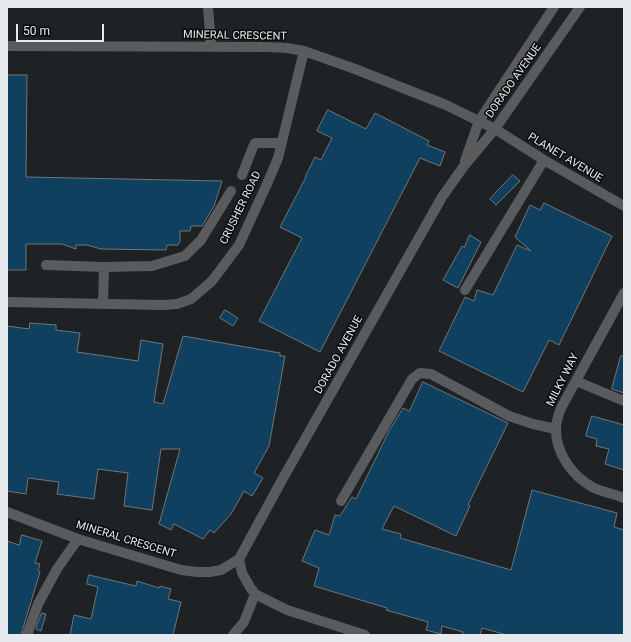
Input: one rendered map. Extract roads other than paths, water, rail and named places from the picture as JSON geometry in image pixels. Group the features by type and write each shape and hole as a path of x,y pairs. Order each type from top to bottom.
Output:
{"street":[{"path":"208,7 211,46"},
{"name":"DORADO AVENUE","path":"464,166 479,121 554,7"},
{"name":"DORADO AVENUE","path":"239,559 442,197 464,166 495,129 580,7"},
{"name":"MINERAL CRESCENT","path":"7,46 211,46 287,48 304,51 355,69 446,105 495,129"},
{"name":"CRUSHER ROAD","path":"7,302 163,305 177,304 191,299 212,281 239,245 276,165 304,51"},
{"name":"PLANET AVENUE","path":"495,129 544,160 624,206"},
{"path":"242,175 252,147 255,143 282,143"},
{"path":"465,290 544,160"},
{"path":"46,265 104,267 152,266 185,256 201,240 231,191"},
{"path":"103,304 104,267"},
{"name":"MILKY WAY","path":"624,294 561,408 557,418 556,429 557,442 560,452 574,472 595,488 624,498"},
{"path":"341,501 412,379 420,373 431,374 509,416 533,424 556,429"},
{"path":"576,381 624,401"},
{"name":"MINERAL CRESCENT","path":"7,512 78,538 182,570 210,572 221,570 239,559"},
{"path":"27,635 38,604 57,569 78,538"},
{"path":"239,559 242,573 255,594 287,610 365,635"},
{"path":"233,635 244,622 255,594"}]}
